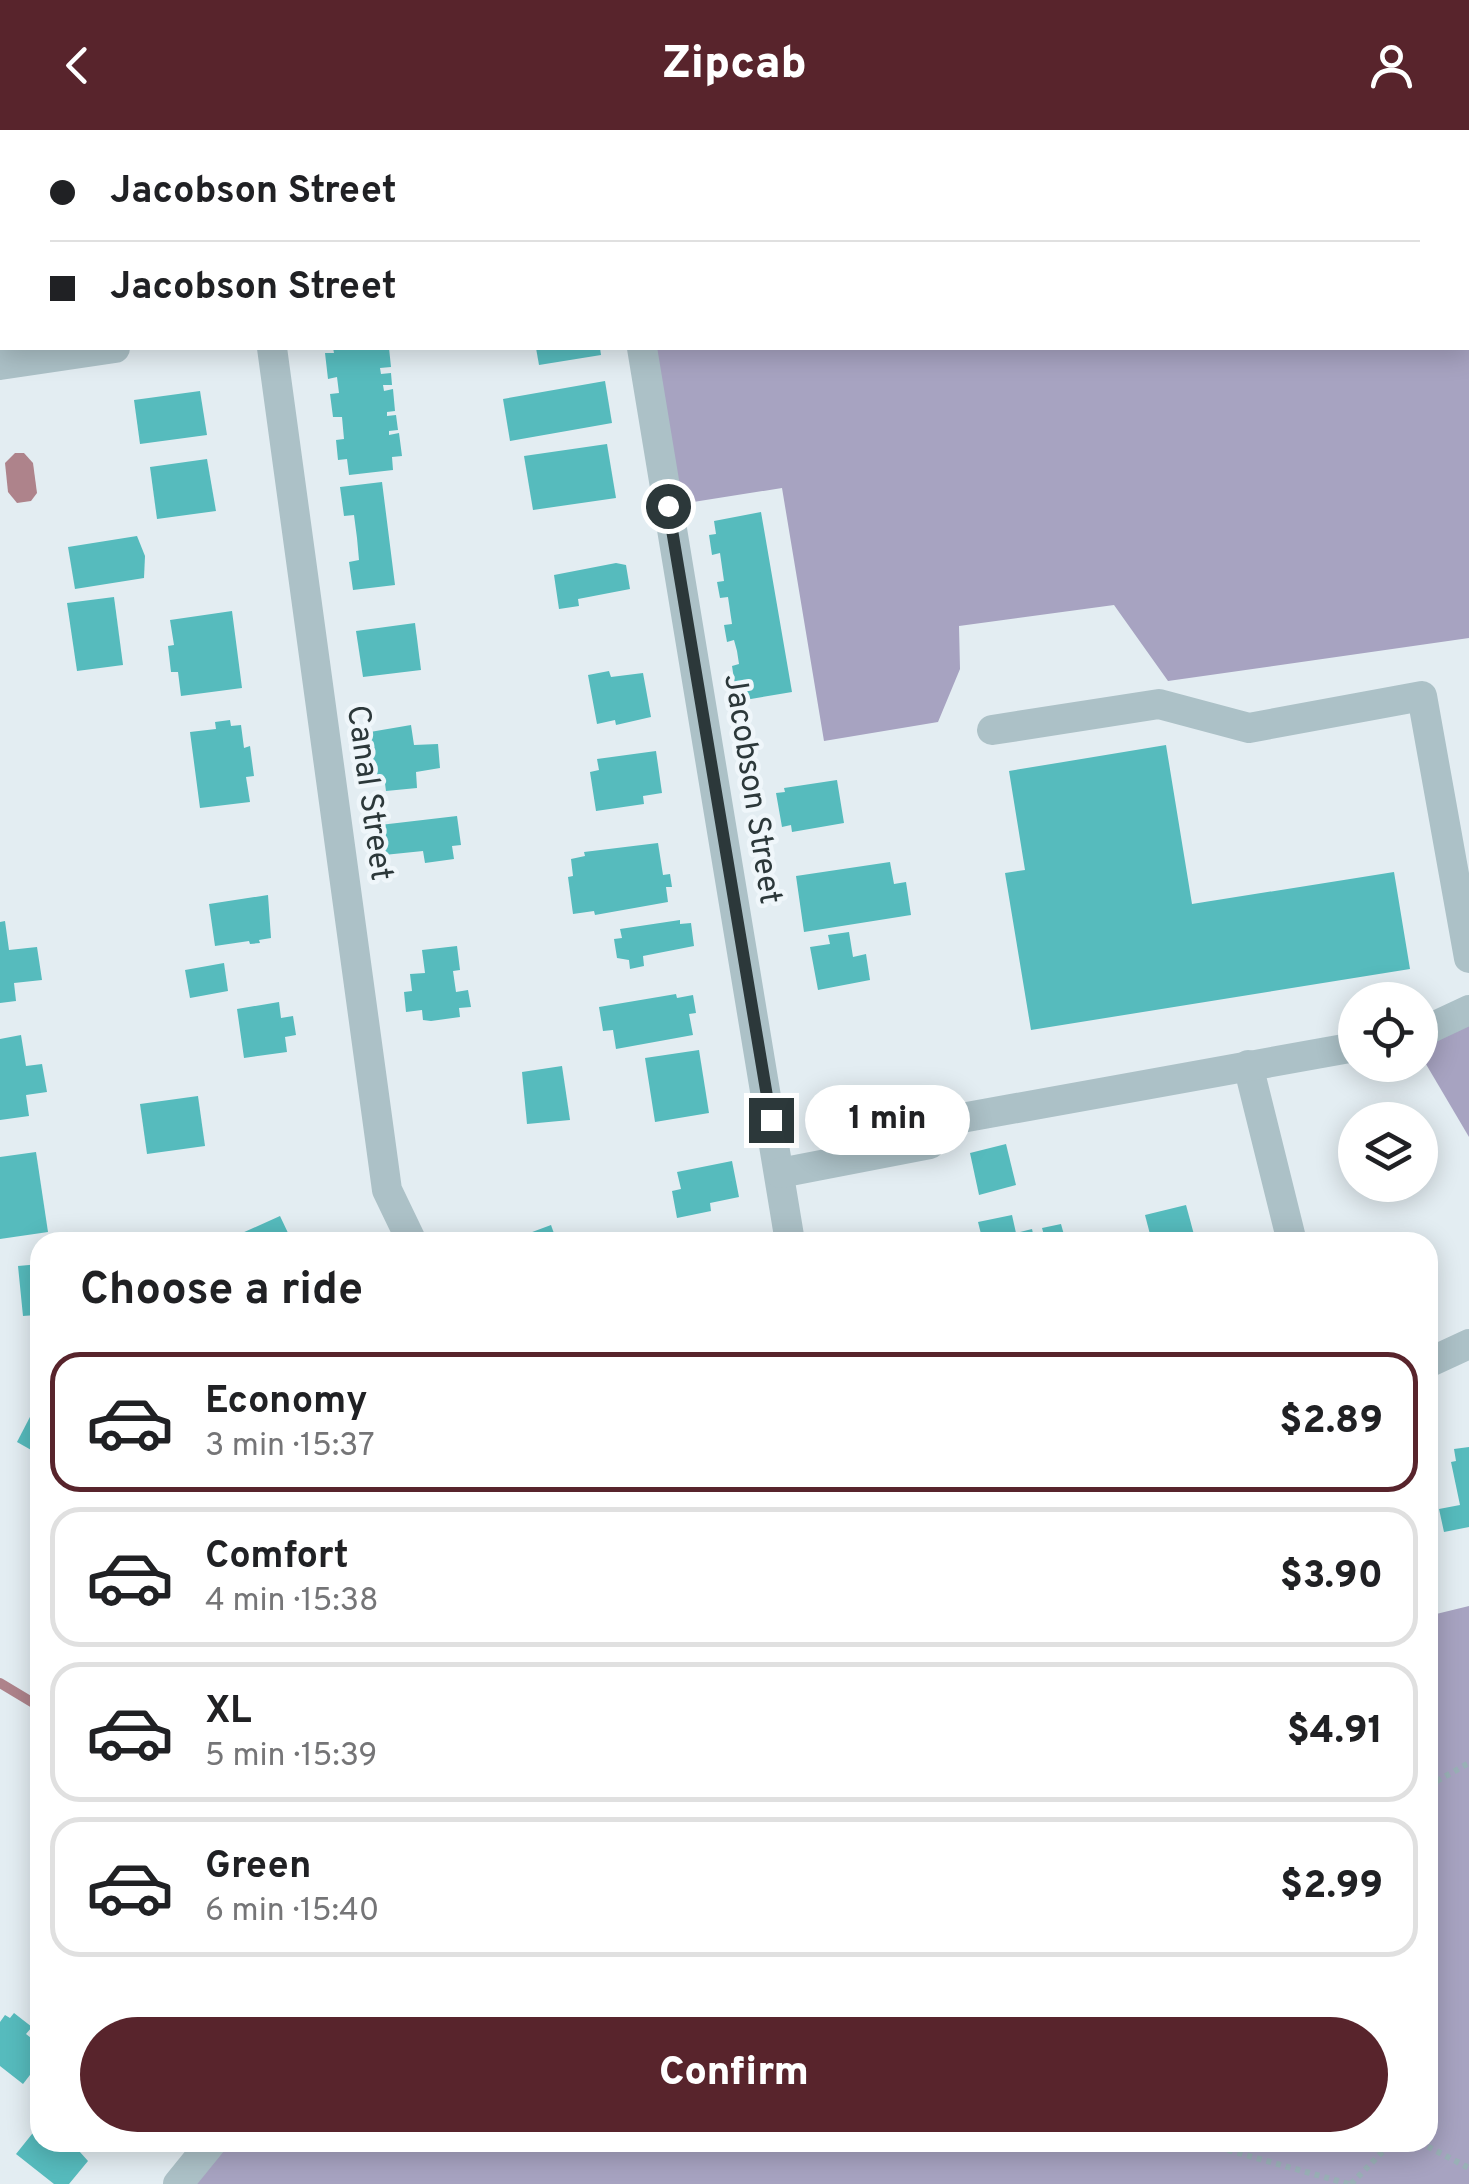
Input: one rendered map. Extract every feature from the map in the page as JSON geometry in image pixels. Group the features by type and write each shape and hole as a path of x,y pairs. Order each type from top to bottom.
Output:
{"street":[{"path":"0,365 101,350"},
{"name":"Canal Street","path":"272,350 388,1190 407,1232"},
{"name":"Jacobson Street","path":"642,350 789,1232"},
{"path":"992,730 1159,704 1249,728 1422,696 1469,958"},
{"path":"1438,1025 1469,1010"},
{"path":"780,1173 930,1144 956,1119 1338,1050"},
{"path":"1248,1065 1290,1232"},
{"path":"1438,1358 1469,1344"},
{"path":"178,2184 204,2152"}],"path":[{"path":"1438,1780 1469,1763"},
{"path":"1235,2152 1350,2184 1382,2152"},
{"path":"1438,2152 1469,2168"}],"shaded area":[{"path":"0,350 101,350 0,365"},
{"path":"642,350 1469,350 1469,638 1168,681 1114,605 959,626 960,669 938,722 824,741 782,488 668,506"},
{"path":"15,453 24,453 33,463 37,493 31,501 17,503 8,492 5,463"},
{"path":"1469,1010 1469,1137 1437,1082 1438,1025"},
{"path":"1469,1606 1469,2184 178,2184 204,2152 1438,2152 1438,1614"}],"building":[{"path":"333,350 389,350 391,367 380,368 381,374 391,373 392,385 383,385 384,391 393,389 395,411 387,412 387,416 396,415 398,430 389,431 389,435 399,433 402,456 392,457 393,470 349,475 347,459 338,460 336,440 344,439 342,417 333,417 330,394 339,393 337,377 328,379 325,353 334,353"},
{"path":"536,350 600,350 601,355 539,365"},
{"path":"605,381 612,423 510,441 503,399"},
{"path":"200,391 207,435 140,444 134,400"},
{"path":"607,444 616,498 533,510 524,456"},
{"path":"207,459 216,511 157,519 150,467"},
{"path":"382,482 395,585 353,590 349,562 359,560 357,538 354,515 344,516 340,487"},
{"path":"761,512 792,692 745,700 742,684 735,685 732,666 739,664 734,640 727,642 724,625 732,624 728,597 720,598 717,582 724,581 720,553 712,555 709,535 716,534 714,521"},
{"path":"137,536 145,556 144,578 75,589 68,547"},
{"path":"616,563 626,565 630,589 578,599 579,606 559,609 554,575"},
{"path":"114,597 123,665 77,671 67,603"},
{"path":"232,611 242,688 181,696 178,672 171,672 168,646 174,645 170,620"},
{"path":"415,623 421,670 363,677 356,631"},
{"path":"609,671 611,677 643,673 651,717 616,725 615,720 597,724 588,675"},
{"path":"230,720 231,726 241,725 244,748 250,746 254,776 246,777 250,802 200,808 190,732 216,729 215,722"},
{"path":"411,725 414,745 438,744 440,768 416,772 417,788 386,791 384,776 374,777 370,732"},
{"path":"1166,745 1192,904 1394,872 1410,969 1031,1030 1005,873 1025,870 1009,771"},
{"path":"656,751 662,793 643,796 644,804 596,811 590,772 599,770 597,759"},
{"path":"837,780 844,823 792,832 791,825 782,827 776,793 785,792 784,788"},
{"path":"457,816 461,845 452,846 454,859 425,863 423,851 384,855 380,825"},
{"path":"658,843 663,875 670,874 672,887 666,887 668,902 595,915 594,911 573,914 568,877 573,876 571,859 585,856 584,852"},
{"path":"890,862 894,884 906,882 911,915 804,932 796,876"},
{"path":"268,895 271,938 259,940 260,943 215,946 209,904"},
{"path":"680,920 680,924 691,923 694,946 643,956 644,966 630,969 629,960 617,958 614,939 622,938 620,929"},
{"path":"5,921 9,950 37,947 42,980 14,983 16,1001 0,1003 0,922"},
{"path":"849,932 853,957 866,954 870,980 818,990 810,947 830,944 828,935"},
{"path":"457,946 460,970 453,971 456,992 468,990 471,1007 459,1008 460,1017 431,1021 423,1020 422,1010 406,1012 404,992 412,991 410,974 425,973 422,950"},
{"path":"224,963 228,991 190,998 185,970"},
{"path":"676,994 677,998 693,995 696,1013 689,1014 693,1035 616,1049 613,1030 603,1031 599,1007"},
{"path":"279,1002 281,1018 293,1016 296,1035 285,1037 287,1052 244,1058 237,1009"},
{"path":"21,1035 26,1066 42,1064 47,1092 26,1095 29,1116 0,1120 0,1039"},
{"path":"699,1050 709,1113 655,1122 645,1058"},
{"path":"562,1066 570,1120 527,1124 522,1072"},
{"path":"198,1096 205,1146 147,1154 140,1104"},
{"path":"1006,1144 1016,1185 979,1195 970,1153"},
{"path":"36,1152 48,1232 0,1239 0,1157"},
{"path":"732,1161 739,1197 710,1203 711,1211 677,1218 672,1191 681,1189 677,1172"},
{"path":"1186,1205 1193,1232 1149,1232 1145,1215"},
{"path":"1012,1215 1016,1232 980,1232 978,1222"},
{"path":"280,1216 288,1232 244,1232"},
{"path":"1061,1224 1063,1232 1043,1232 1042,1228"},
{"path":"551,1225 553,1232 532,1232"},
{"path":"30,1265 30,1315 23,1316 18,1266"},
{"path":"30,1417 30,1449 17,1442"},
{"path":"1469,1447 1469,1527 1444,1532 1439,1509 1460,1505 1451,1462 1456,1461 1454,1449"},
{"path":"14,2013 30,2025 26,2034 30,2037 30,2075 23,2084 0,2066 0,2022 5,2015 10,2018"},
{"path":"30,2136 30,2152 80,2152 88,2161 69,2184 54,2184 16,2154"}],"waterway":[{"path":"0,1683 30,1701"}],"route":[{"path":"668,506 771,1120"}]}
